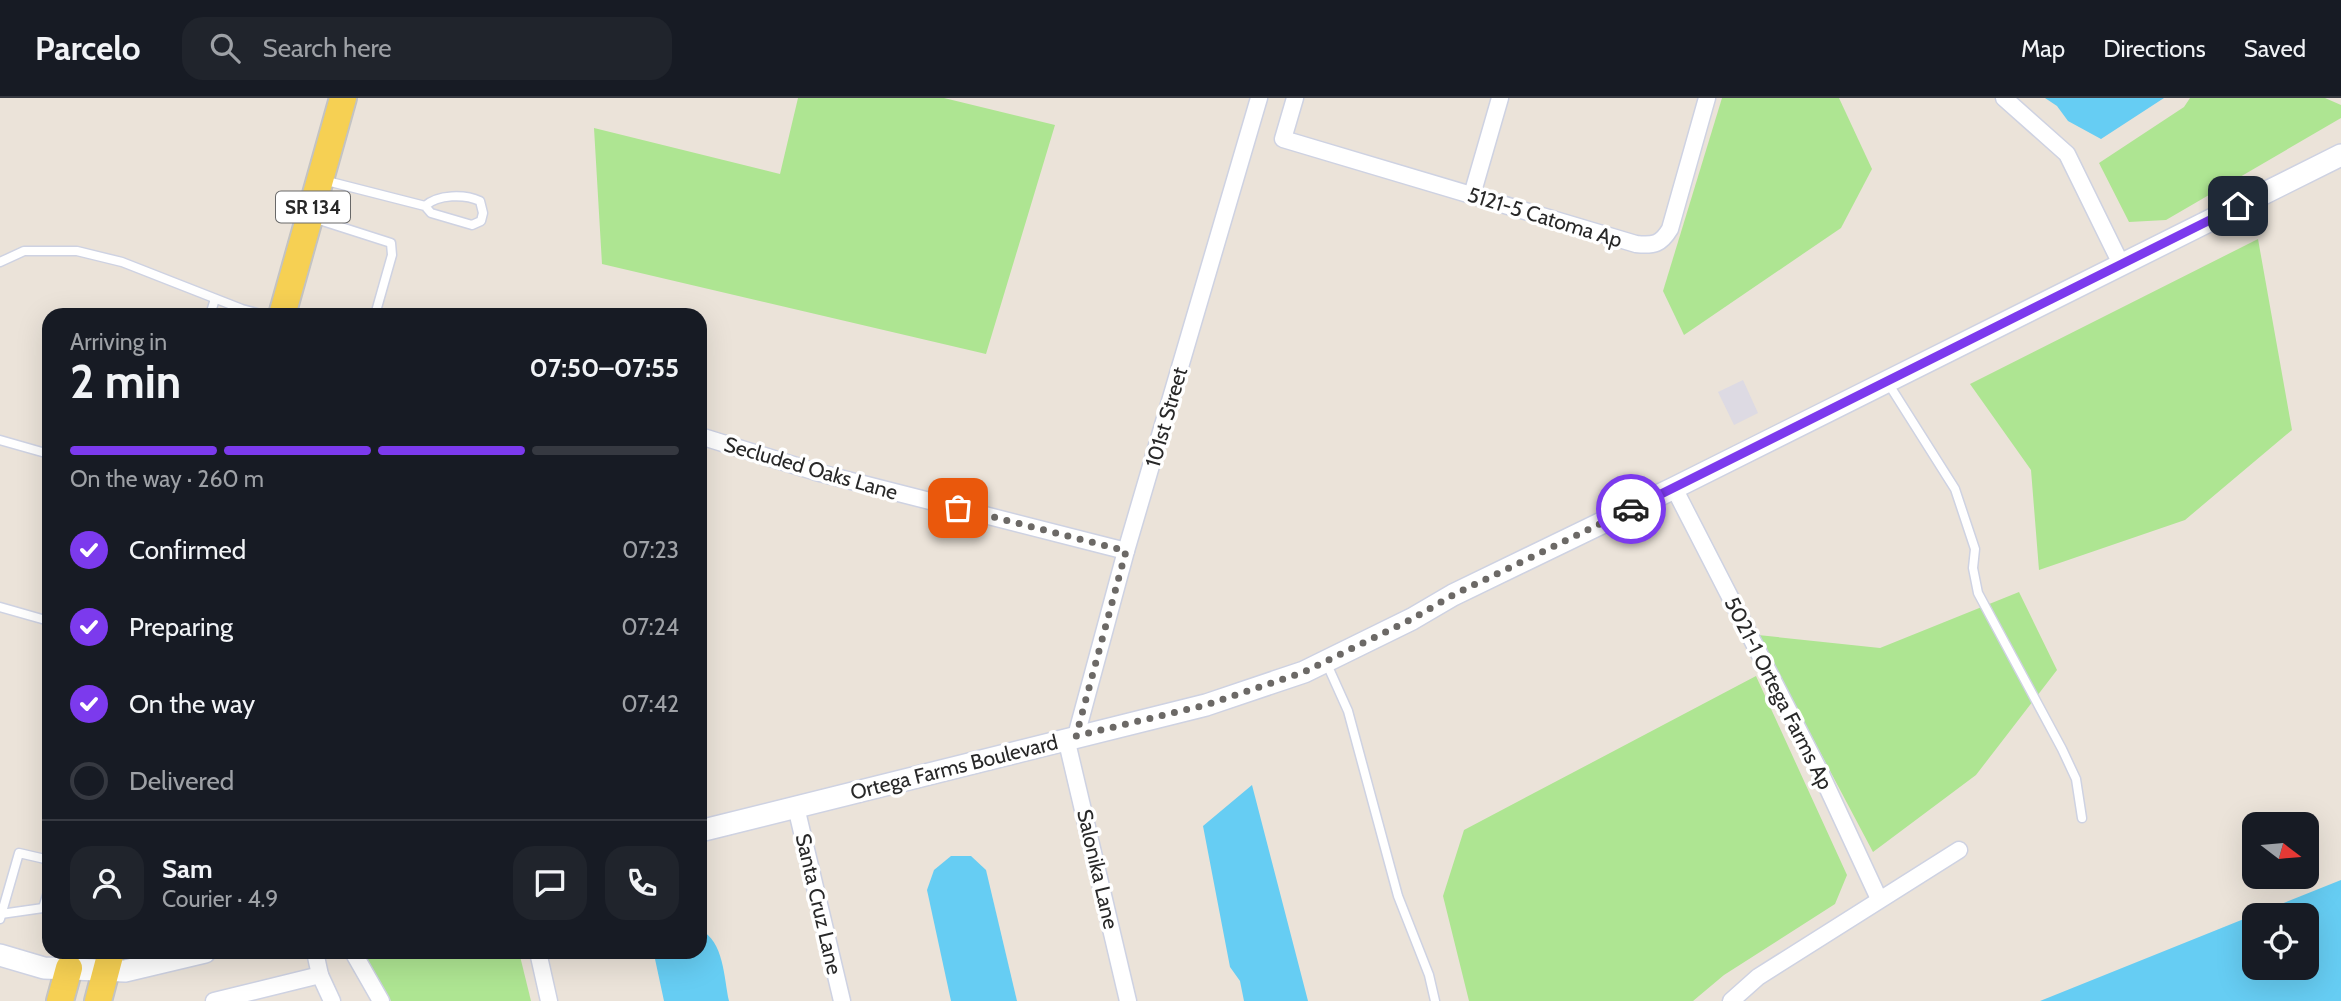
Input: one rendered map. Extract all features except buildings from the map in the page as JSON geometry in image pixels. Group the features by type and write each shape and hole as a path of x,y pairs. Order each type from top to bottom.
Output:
{"main road":[{"name":"SR 134","path":"284,308 343,98"},
{"path":"97,1001 109,961"},
{"path":"60,1001 69,968"}],"street":[{"name":"101st Street","path":"1071,737 1259,98"},
{"name":"5121-5 Catoma Ap","path":"1295,98 1283,139 1636,244 1651,246 1663,240 1670,229 1707,98"},
{"path":"1472,195 1500,98"},
{"path":"2004,98 2067,154 2121,264"},
{"name":"Ortega Farms Boulevard","path":"707,829 1216,702 1280,682 1326,662 1453,595 1674,488 2341,155"},
{"name":"Secluded Oaks Lane","path":"707,438 816,471 1126,551"},
{"name":"5021-1 Ortega Farms Ap","path":"1674,488 1821,774 1879,900"},
{"name":"Salonika Lane","path":"1071,737 1128,1001"},
{"name":"Santa Cruz Lane","path":"796,807 842,1001"},
{"path":"1731,1001 1758,976 1959,850"},
{"path":"0,956 44,968 69,968 109,961 125,971 176,959"},
{"path":"317,959 320,975 332,1001"},
{"path":"357,959 381,1001"},
{"path":"540,959 549,1001"},
{"path":"214,1001 320,975"}],"lane":[{"path":"320,179 425,206 431,213 472,225 481,221 483,213 480,201 457,196 435,200 425,206"},
{"path":"310,217 391,243 392,255 377,308"},
{"path":"0,262 24,251 77,251 122,262 243,308"},
{"path":"212,308 215,299"},
{"path":"1886,380 1955,489 1975,549 1973,568 1978,593 2076,779 2082,818"},
{"path":"0,440 42,452"},
{"path":"0,607 42,619"},
{"path":"1326,662 1348,710 1398,896 1422,954 1435,1001"},
{"path":"42,858 19,853 1,916 42,910"}],"shaded area":[{"path":"1743,380 1758,413 1734,425 1718,392"}],"green space":[{"path":"798,98 944,98 1055,125 986,354 602,264 594,128 780,174"},
{"path":"1722,98 1839,98 1872,169 1841,228 1684,335 1663,291"},
{"path":"2190,98 2325,98 2341,105 2341,118 2166,220 2129,222 2099,163 2184,107"},
{"path":"2258,239 2292,430 2185,520 2039,570 2031,470 1970,384"},
{"path":"2019,592 2057,670 1976,775 1873,852 1758,635 1880,648"},
{"path":"1756,676 1847,875 1835,904 1724,975 1693,1001 1469,1001 1443,896 1464,830"},
{"path":"367,959 521,959 531,1001 391,1001"}],"water":[{"path":"2045,98 2164,98 2101,139 2068,121 2057,106"},
{"path":"1252,785 1308,1001 1244,1001 1240,981 1230,967 1203,826"},
{"path":"951,856 971,856 986,870 1017,1001 951,1001 927,890 934,870"},
{"path":"2341,880 2341,1001 2040,1001 2242,920 2242,980 2319,980 2319,903 2284,903"},
{"path":"708,935 718,951 729,1001 664,1001 655,959 707,959"}],"way so far":[{"path":"958,508 1126,551 1076,736 1206,705 1280,682 1631,509"}],"route":[{"path":"1631,509 2238,206"}]}
